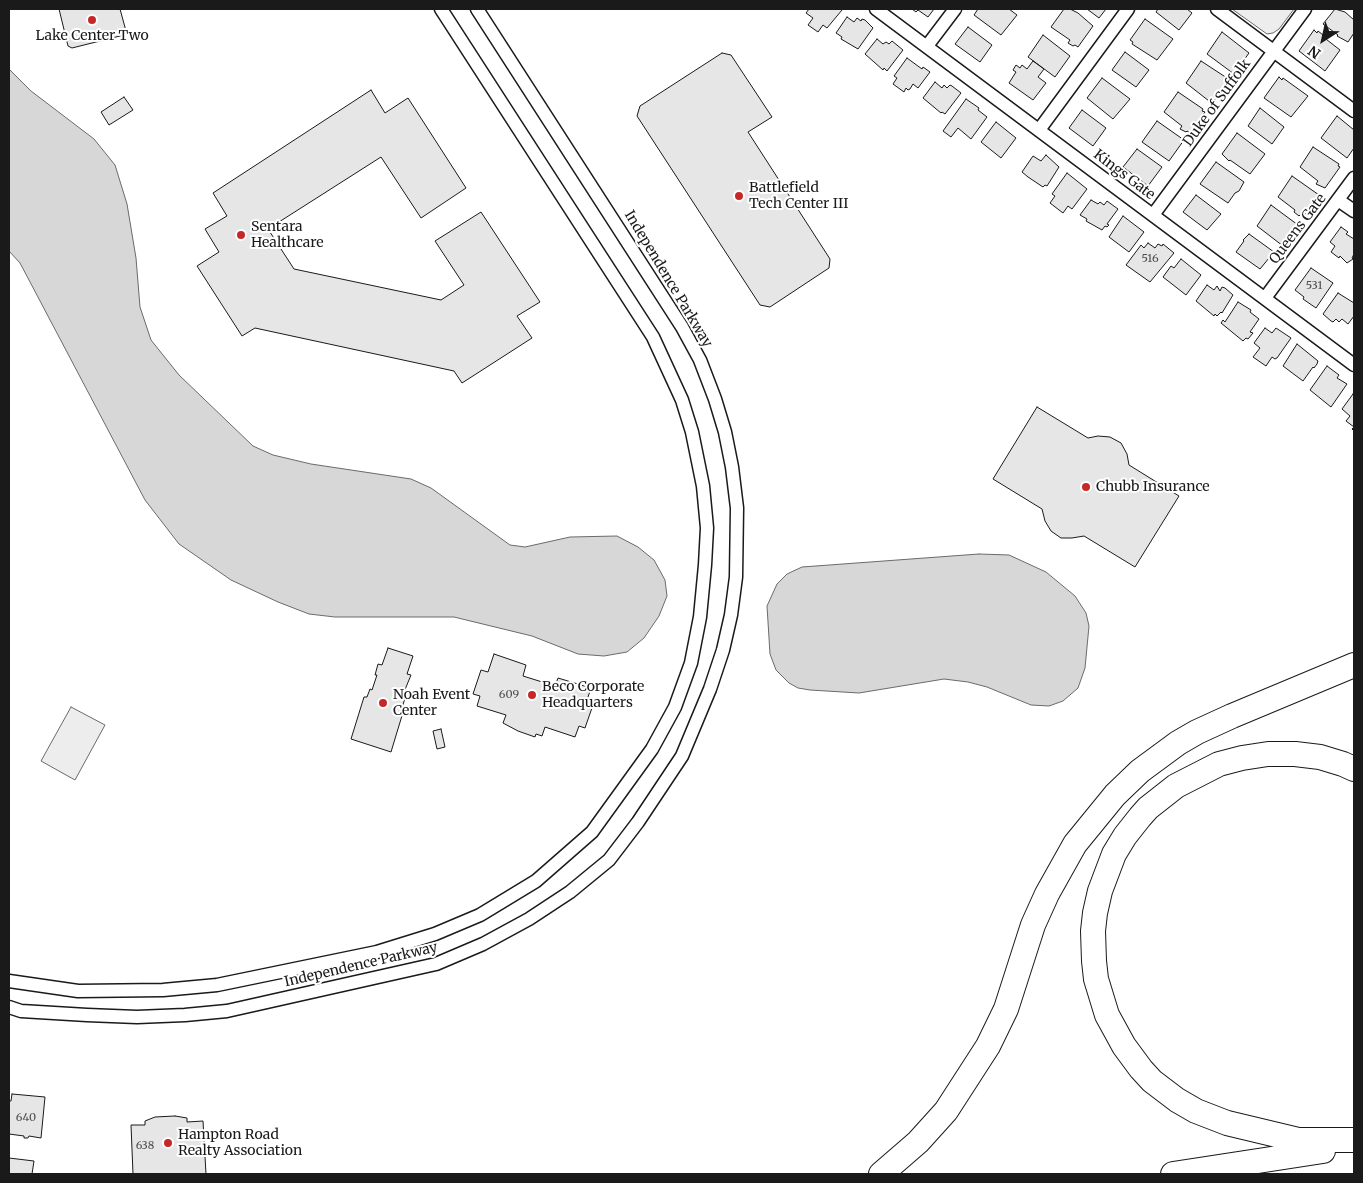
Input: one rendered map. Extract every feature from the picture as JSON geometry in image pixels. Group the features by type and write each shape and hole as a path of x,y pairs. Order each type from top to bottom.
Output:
{"highway":[{"path":"881,1174 918,1142 946,1111 983,1055 1006,1010 1033,925 1047,894 1075,844 1114,795 1178,743 1197,732 1354,665"},
{"path":"1354,769 1320,757 1295,754 1268,754 1219,764 1176,786 1148,808 1125,836 1114,854 1100,891 1093,931 1096,979 1107,1015 1124,1046 1140,1069 1152,1081 1177,1100 1196,1111 1227,1123 1298,1140 1354,1140"},
{"path":"1173,1174 1354,1146"}],"street":[{"name":"Independence Parkway","path":"9,981 78,991 163,990 217,985 377,952 435,934 480,915 536,881 592,832 629,784 652,750 675,707 691,663 700,617 707,528 703,486 692,432 682,400 653,337 440,9"},
{"name":"Independence Parkway","path":"9,1007 21,1010 87,1015 185,1015 227,1011 436,964 483,944 530,919 570,892 608,860 644,815 682,756 710,689 723,650 731,615 736,577 736,508 732,466 725,432 700,360 682,327 477,9"},
{"name":"Kings Gate","path":"876,9 1354,365"},
{"path":"927,46 955,9"},
{"path":"1039,130 1128,9"},
{"path":"1217,9 1354,111"},
{"name":"Duke of Suffolk","path":"1153,215 1304,9"},
{"name":"Queens Gate","path":"1265,298 1354,178"},
{"path":"1338,200 1354,211"}],"shaded area":[{"path":"1232,9 1294,9 1279,29 1267,34"},
{"path":"9,69 31,91 94,139 115,165 127,204 136,258 140,307 151,340 179,375 253,446 273,455 311,464 411,479 431,488 510,545 525,547 570,537 617,536 638,547 654,560 665,580 667,596 659,616 644,638 627,652 604,656 578,654 532,636 454,617 335,617 309,614 231,580 179,544 145,500 20,263 9,251"},
{"path":"979,554 1009,555 1046,572 1075,596 1086,613 1089,626 1085,668 1078,688 1063,701 1049,706 1031,705 987,687 944,679 859,693 810,690 798,688 789,683 776,670 770,654 767,606 777,584 787,574 802,567"},
{"path":"71,707 105,725 75,780 41,761"}],"building":[{"name":"Lake Center Two","path":"59,9 120,9 126,31 124,35 72,48 68,46"},
{"path":"809,9 842,10 827,28 823,25 818,32 808,25 813,18 806,13"},
{"path":"912,9 934,9 928,17 918,10 916,12"},
{"path":"978,9 1009,9 1017,15 1001,35 974,15"},
{"path":"1064,9 1070,9 1078,13 1093,26 1078,47 1068,43 1070,40 1051,27"},
{"path":"1087,9 1106,9 1099,18"},
{"path":"1158,9 1187,9 1192,13 1179,30 1156,12"},
{"path":"1335,9 1345,12 1354,20 1354,33 1348,42 1337,36 1323,24"},
{"path":"847,17 854,22 857,18 861,21 862,19 865,20 873,28 858,49 841,39 842,37 836,33"},
{"path":"1145,19 1173,39 1157,60 1132,44 1133,42 1130,40"},
{"path":"968,27 992,45 980,62 955,44"},
{"path":"1314,30 1317,33 1318,31 1340,50 1325,71 1299,51"},
{"path":"1222,32 1249,53 1234,74 1207,54"},
{"path":"1043,35 1070,56 1055,77 1028,57"},
{"path":"877,39 883,44 886,42 889,44 892,41 903,50 887,71 884,68 883,70 865,54"},
{"path":"1125,52 1149,70 1136,87 1112,70"},
{"name":"Battlefield Tech Center III","path":"722,53 731,55 772,117 748,132 830,259 829,268 770,307 760,305 637,116 640,106"},
{"path":"907,58 922,69 923,67 930,72 918,88 913,84 910,89 906,88 904,92 893,84 897,78 894,76"},
{"path":"1033,61 1044,69 1038,77 1046,83 1033,100 1009,83 1016,72 1013,70 1016,65 1020,68 1022,65 1027,69"},
{"path":"1201,61 1227,78 1228,81 1213,102 1186,83"},
{"path":"1279,77 1308,96 1291,117 1264,98"},
{"path":"1102,78 1130,99 1113,119 1087,98"},
{"path":"935,82 942,88 944,85 947,88 950,85 961,93 945,114 941,113 923,98"},
{"name":"Sentara Healthcare","path":"371,90 385,113 408,98 466,188 421,218 381,157 268,229 294,269 441,300 464,285 435,241 481,212 540,302 517,316 532,338 462,383 454,371 255,328 242,336 197,266 219,252 205,229 227,216 213,193"},
{"path":"1178,92 1205,112 1190,133 1180,129 1182,126 1164,112"},
{"path":"124,97 133,110 109,125 101,112"},
{"path":"966,99 979,108 978,110 987,117 971,139 958,128 951,137 943,131"},
{"path":"1260,108 1284,127 1272,144 1248,126"},
{"path":"1082,110 1106,128 1093,146 1069,128"},
{"path":"1337,116 1354,130 1354,148 1347,158 1321,138"},
{"path":"1157,121 1184,140 1169,161 1142,142"},
{"path":"996,122 1016,138 1001,158 981,142"},
{"path":"1237,133 1265,154 1250,174 1229,161 1222,154"},
{"path":"1313,147 1339,164 1338,166 1340,167 1325,188 1316,184 1318,181 1300,167"},
{"path":"1137,149 1162,167 1148,186 1123,167"},
{"path":"1046,155 1059,167 1047,186 1043,187 1022,172 1033,156 1041,161"},
{"path":"1216,162 1244,182 1228,203 1200,184"},
{"path":"1067,173 1087,189 1072,209 1068,206 1063,213 1050,203 1055,196 1052,194"},
{"path":"1292,176 1319,195 1304,216 1301,214 1299,216 1294,212 1295,210 1278,197"},
{"path":"1196,195 1221,214 1207,230 1183,212"},
{"path":"1091,200 1104,205 1107,201 1118,209 1107,224 1109,225 1105,226 1102,230 1086,221 1087,219 1080,215"},
{"path":"1271,205 1298,225 1283,246 1257,226"},
{"path":"1123,216 1144,232 1129,252 1109,237"},
{"path":"1341,227 1348,232 1346,234 1354,239 1353,259 1347,263 1340,256 1339,258 1331,252 1335,246 1330,242"},
{"path":"1249,234 1274,252 1260,269 1236,252"},
{"path":"1148,243 1155,248 1158,244 1162,246 1163,244 1174,253 1150,282 1126,265 1141,245 1144,248"},
{"path":"1181,259 1201,275 1186,295 1163,277 1171,266 1174,268"},
{"path":"1311,268 1333,283 1316,308 1303,299 1304,297 1295,290"},
{"path":"1207,285 1214,290 1217,286 1220,291 1222,287 1225,288 1233,295 1222,313 1217,316 1215,314 1214,316 1196,301"},
{"path":"1338,293 1354,303 1354,316 1348,324 1342,319 1339,322 1336,319 1333,322 1323,314"},
{"path":"1238,302 1251,310 1250,312 1259,319 1250,332 1253,333 1248,339 1246,338 1243,341 1221,323 1223,320 1225,322"},
{"path":"1265,328 1272,333 1276,328 1291,338 1277,358 1272,357 1266,366 1253,357 1260,348 1254,343"},
{"path":"1297,344 1318,361 1303,381 1283,366"},
{"path":"1327,366 1339,375 1337,378 1347,384 1331,407 1310,390"},
{"path":"1353,394 1354,427 1346,421 1350,416 1342,409"},
{"name":"Chubb Insurance","path":"1037,407 1088,438 1098,436 1110,437 1121,443 1127,454 1129,465 1179,496 1135,567 1084,536 1061,538 1051,531 1045,521 1042,509 993,479"},
{"name":"Noah Event Center","path":"388,648 413,656 407,674 411,675 402,697 405,698 402,708 404,709 391,752 351,739 364,697 367,697 370,689 372,690 378,664 382,665"},
{"name":"Beco Corporate Headquarters","path":"494,654 526,665 523,676 555,686 558,678 591,688 587,700 594,702 585,728 579,726 575,737 545,727 542,736 536,734 535,737 503,723 506,715 477,706 480,696 473,694 481,670 488,672"},
{"path":"441,729 445,747 437,749 433,731"},
{"path":"12,1094 45,1097 41,1138 29,1136 24,1138 24,1136 9,1134 9,1101 11,1101"},
{"name":"Hampton Road Realty Association","path":"175,1116 187,1118 187,1122 203,1121 206,1174 133,1174 131,1125 145,1125 145,1121 155,1117"},
{"path":"9,1158 34,1161 32,1174 9,1174"}],"place":[{"name":"Lake Center Two","path":"92,20"},
{"name":"Battlefield Tech Center III","path":"739,196"},
{"name":"Sentara Healthcare","path":"241,235"},
{"name":"Chubb Insurance","path":"1086,487"},
{"name":"Beco Corporate Headquarters","path":"532,695"},
{"name":"Noah Event Center","path":"383,703"},
{"name":"Hampton Road Realty Association","path":"168,1143"}]}
